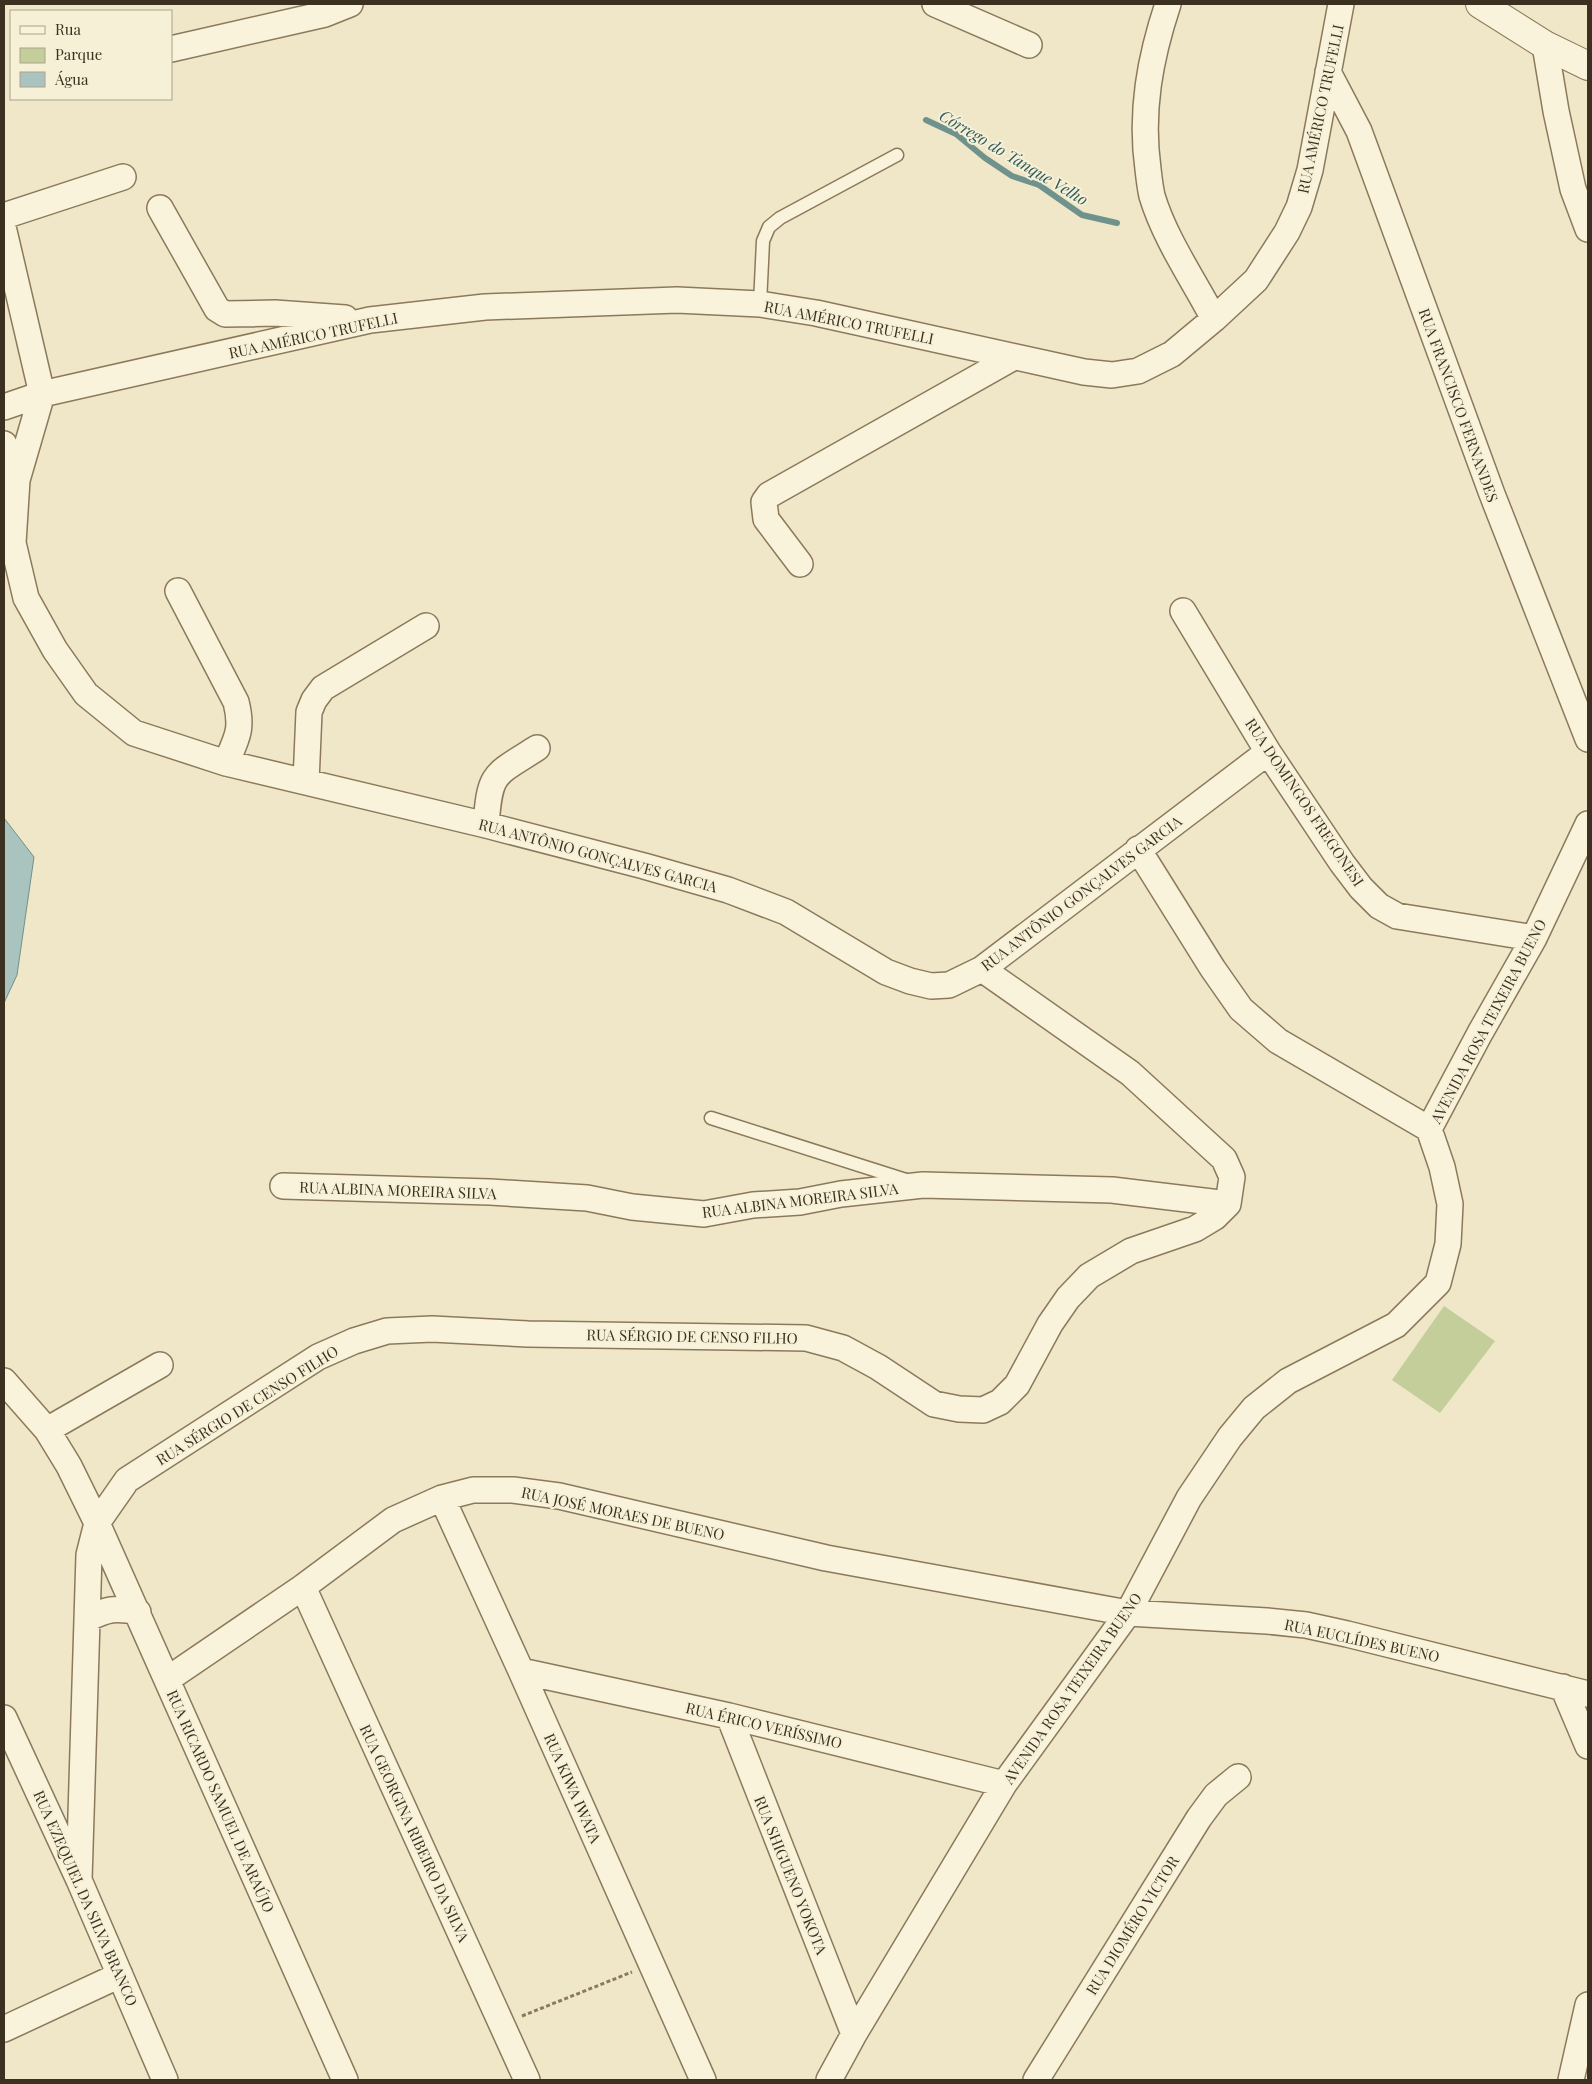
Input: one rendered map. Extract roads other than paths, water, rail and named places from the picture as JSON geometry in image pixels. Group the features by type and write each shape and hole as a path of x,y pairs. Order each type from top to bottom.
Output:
{"street":[{"path":"172,49 325,14 350,4"},
{"path":"935,4 1029,45"},
{"path":"1168,4 1158,35 1145,101 1145,150 1152,195 1172,241 1214,318"},
{"name":"RUA AMÉRICO TRUFELLI","path":"4,407 42,394 370,320 485,307 678,300 760,304 816,313 1084,372 1112,375 1138,371 1172,354 1256,280 1287,232 1299,207 1310,170 1342,4"},
{"path":"1480,4 1545,45 1588,66"},
{"path":"1545,45 1556,111 1573,189 1588,229"},
{"name":"RUA FRANCISCO FERNANDES","path":"1328,72 1359,131 1492,494 1588,739"},
{"path":"4,216 123,178"},
{"path":"160,208 212,301 217,309 225,314 310,315 370,320"},
{"path":"4,231 42,394"},
{"path":"800,564 766,518 764,502 769,496 1014,357"},
{"name":"RUA ANTÔNIO GONÇALVES GARCIA","path":"42,394 17,480 14,543 26,598 55,650 86,694 134,733 226,763 486,825 728,890 786,912 886,972 910,981 931,986 949,985 982,969 1268,752"},
{"name":"RUA ANTÔNIO GONÇALVES GARCIA","path":"4,444 17,480"},
{"path":"178,591 236,702 240,718 240,729 226,763"},
{"name":"RUA DOMINGOS FREGONESI","path":"1183,610 1268,752 1342,862 1361,888 1380,906 1397,916 1534,938"},
{"path":"306,782 309,720 314,700 323,688 426,626"},
{"path":"486,825 489,793 493,781 500,771 537,748"},
{"name":"AVENIDA ROSA TEIXEIRA BUENO","path":"829,2080 854,2034 1004,1784 1128,1613 1189,1498 1230,1437 1254,1408 1288,1381 1396,1325 1438,1283 1448,1244 1450,1204 1442,1167 1429,1129 1480,1033 1534,938 1588,824"},
{"path":"1138,849 1213,969 1241,1009 1278,1041 1429,1129"},
{"path":"982,969 1130,1073 1224,1160 1232,1177 1228,1204"},
{"name":"RUA ALBINA MOREIRA SILVA","path":"283,1186 490,1192 587,1198 632,1206 704,1214 753,1205 800,1202 841,1194 923,1185 1112,1190 1228,1204"},
{"name":"RUA SÉRGIO DE CENSO FILHO","path":"80,1880 89,1554 97,1523 127,1480 318,1357 354,1340 388,1331 432,1329 528,1334 806,1338 842,1348 878,1367 934,1404 959,1409 983,1410 1000,1402 1017,1385 1050,1324 1068,1298 1089,1276 1131,1251 1195,1229 1215,1217 1228,1204"},
{"path":"47,1430 160,1365"},
{"name":"RUA RICARDO SAMUEL DE ARAÚJO","path":"4,1381 47,1430 69,1466 97,1523 168,1679 344,2080"},
{"name":"RUA JOSÉ MORAES DE BUENO","path":"168,1679 303,1587 393,1520 442,1498 481,1490 513,1490 559,1496 826,1558 1128,1613"},
{"name":"RUA KIWA IWATA","path":"442,1498 703,2080"},
{"name":"RUA GEORGINA RIBEIRO DA SILVA","path":"303,1587 527,2080"},
{"path":"87,1619 107,1610 120,1608 138,1612"},
{"name":"RUA EUCLÍDES BUENO","path":"1128,1613 1306,1625 1588,1694"},
{"name":"RUA ÉRICO VERÍSSIMO","path":"521,1671 729,1716 1004,1784"},
{"path":"1562,1687 1588,1746"},
{"name":"RUA SHIGUENO YOKOTA","path":"729,1716 854,2034"},
{"name":"RUA EZEQUIEL DA SILVA BRANCO","path":"4,1718 80,1880 165,2080"},
{"name":"RUA DIOMÉRO VICTOR","path":"1036,2080 1199,1818 1216,1795 1238,1777"},
{"path":"4,2029 120,1975"},
{"path":"1571,2080 1588,2005"}],"lane":[{"path":"760,304 763,241 769,227 780,218 897,155"},
{"path":"711,1118 923,1185"}],"water":[{"path":"4,818 34,857 17,975 4,1003"}],"waterway":[{"name":"Córrego do Tanque Velho","path":"926,120 956,134 985,158 1012,176 1039,185 1082,215 1117,223"}]}
